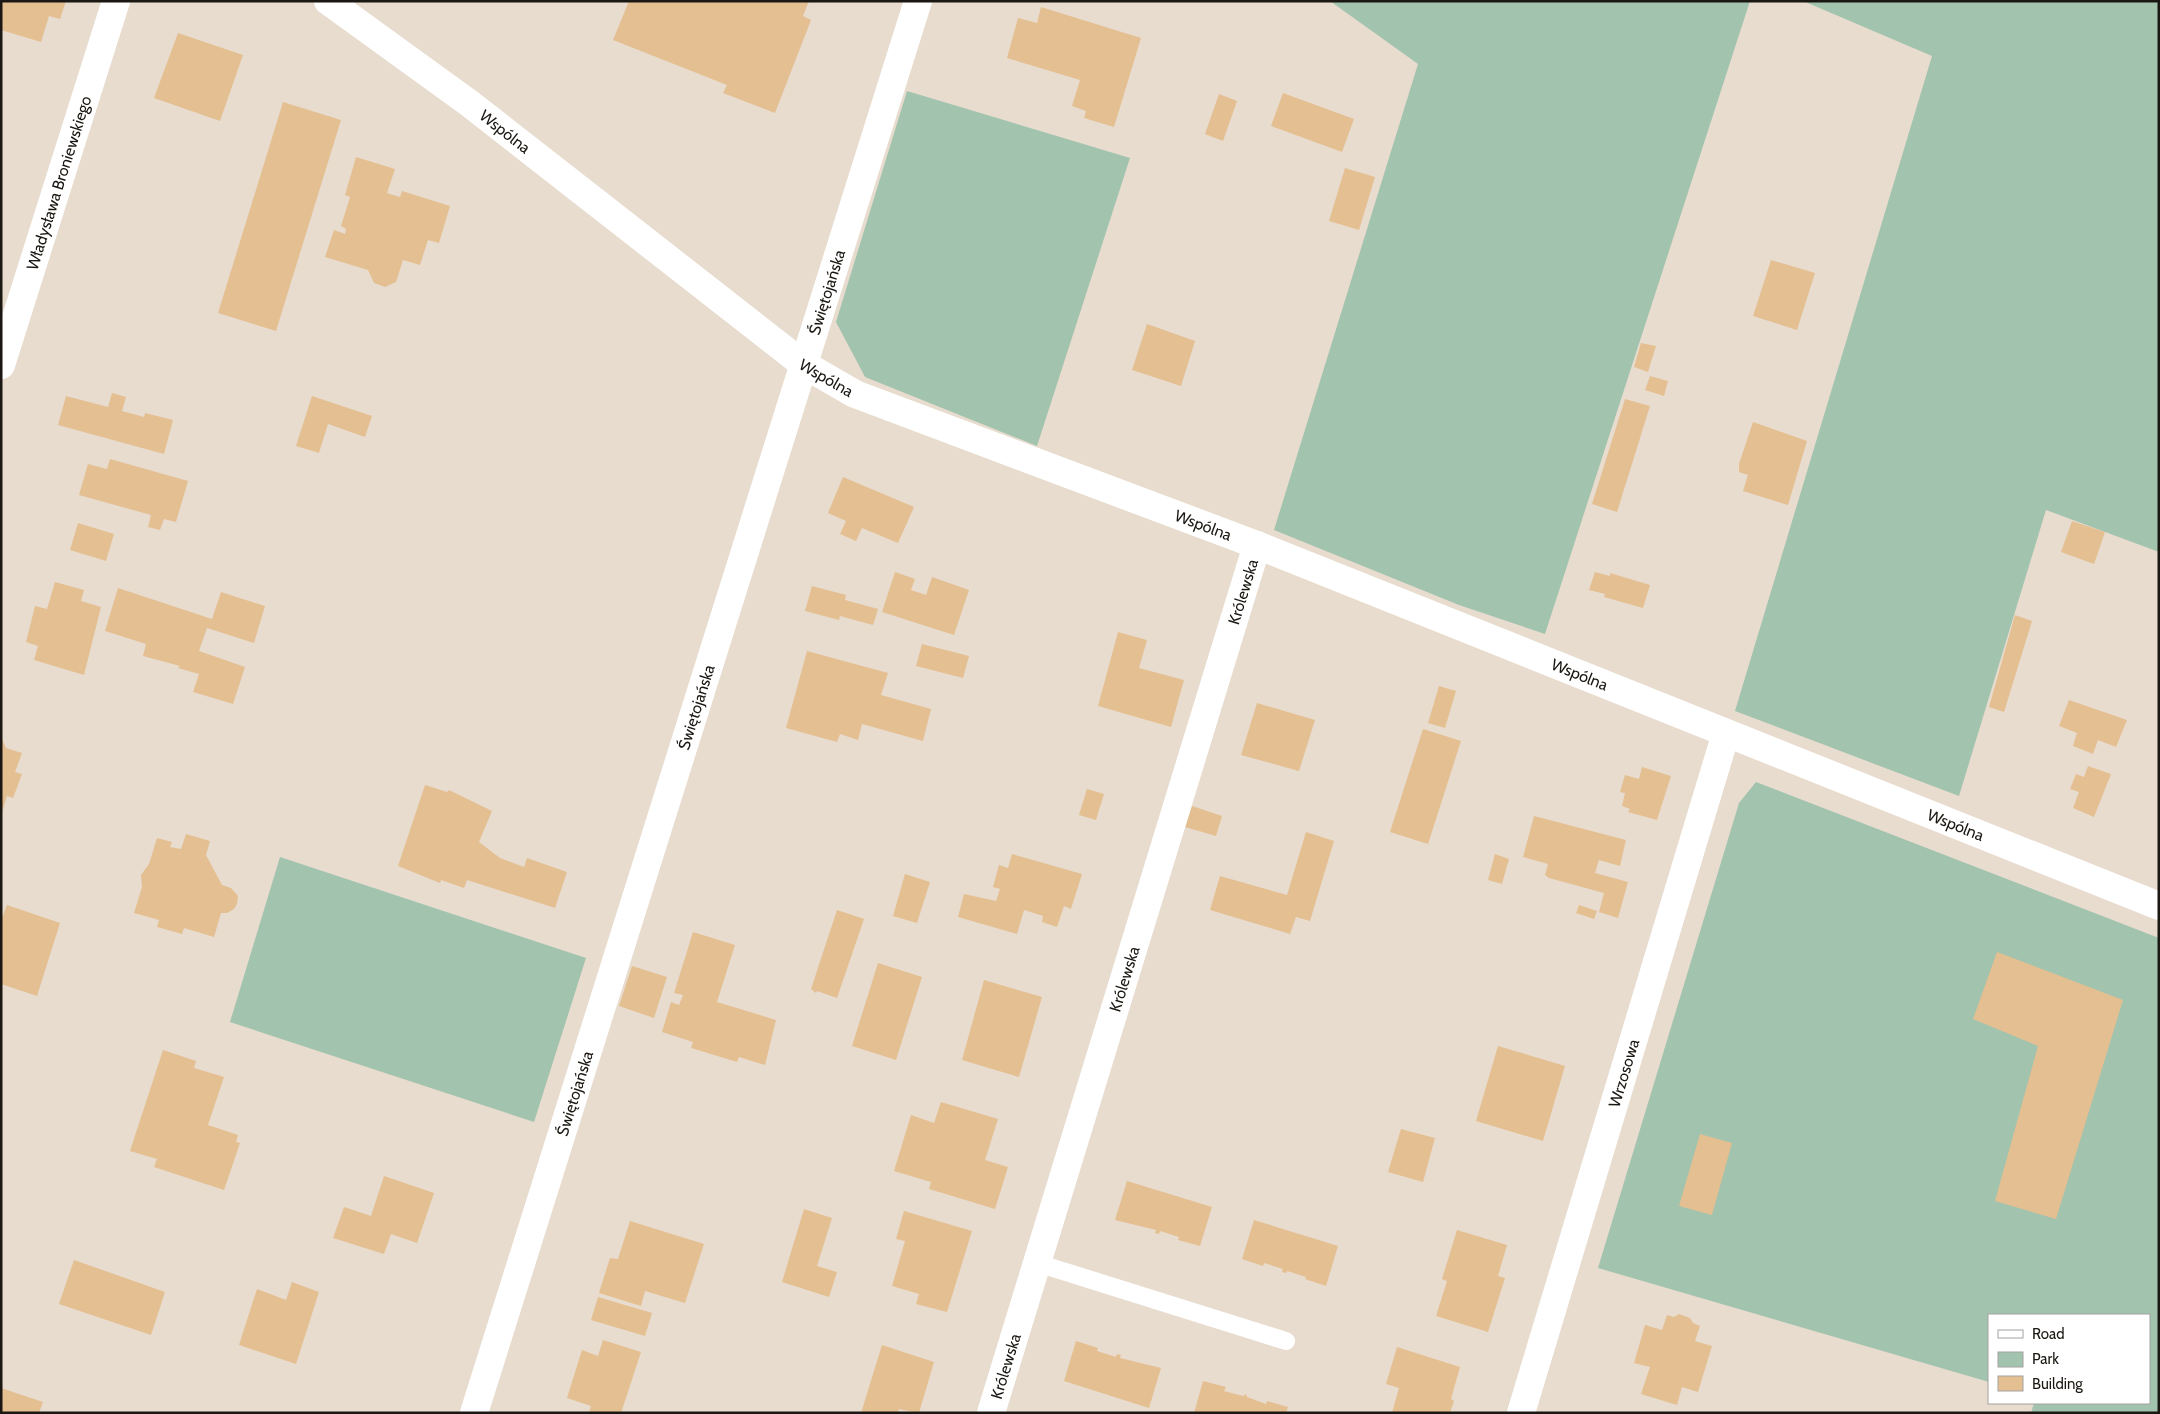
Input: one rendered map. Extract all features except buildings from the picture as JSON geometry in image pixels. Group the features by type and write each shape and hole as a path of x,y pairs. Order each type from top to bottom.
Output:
{"street":[{"name":"Władysława Broniewskiego","path":"1,365 116,1"},
{"name":"Wspólna","path":"328,1 477,110 803,364 856,394 1257,545 2159,906"},
{"name":"Świętojańska","path":"474,1413 918,1"},
{"name":"Królewska","path":"991,1413 1257,545"},
{"name":"Wrzosowa","path":"1520,1413 1726,733"}],"lane":[{"path":"1037,1264 1286,1340"}],"green space":[{"path":"1330,1 1750,1 1545,634 1459,605 1274,530 1418,64"},
{"path":"1803,1 2159,1 2159,552 2046,510 1959,796 1735,711 1932,56"},
{"path":"907,91 1130,158 1037,446 865,377 836,322"},
{"path":"1756,782 2159,938 2159,1413 2031,1413 2034,1404 2150,1404 2150,1314 1988,1314 1988,1382 1598,1268 1739,803"},
{"path":"280,857 586,958 534,1122 230,1022"}]}
